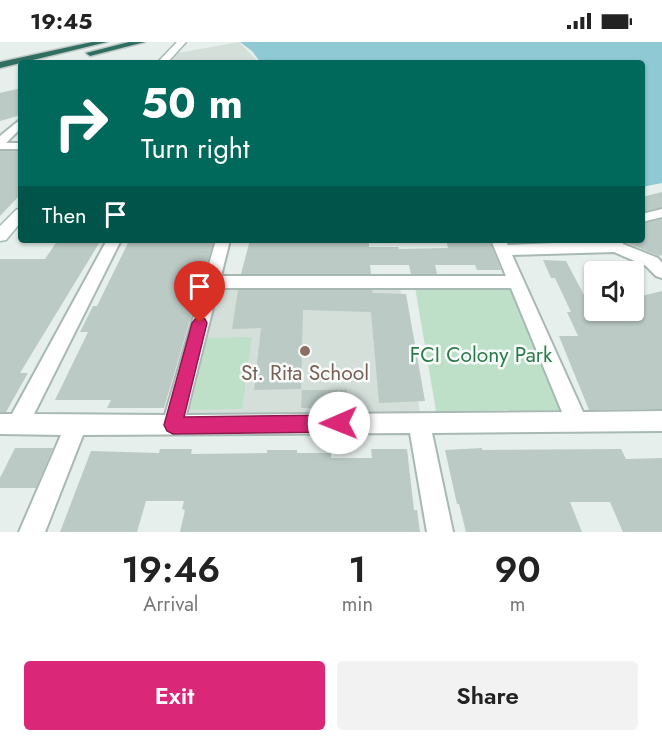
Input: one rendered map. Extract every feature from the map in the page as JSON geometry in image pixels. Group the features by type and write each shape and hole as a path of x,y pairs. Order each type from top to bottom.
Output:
{"highway":[{"path":"21,60 103,42"},
{"path":"62,60 141,42"},
{"path":"0,65 18,61"},
{"path":"0,75 18,71"}],"street":[{"path":"165,60 182,42"},
{"path":"0,143 18,125"},
{"path":"0,143 18,146"},
{"path":"645,217 662,213"},
{"path":"0,236 18,216"},
{"path":"112,243 8,424 173,425 662,420"},
{"path":"173,425 222,243"},
{"path":"577,421 500,245 616,243 659,265"},
{"path":"210,282 517,282"},
{"path":"419,423 440,532"},
{"path":"32,532 76,425"}],"shaded area":[{"path":"239,42 256,60 172,60 178,53"},
{"name":"St. Rita School","path":"214,288 400,288 420,413 182,418"}],"green space":[{"name":"FCI Colony Park","path":"415,287 510,289 562,410 436,411"},
{"path":"252,337 242,409 190,410 207,338"}],"water":[{"path":"240,42 662,42 662,183 645,186 645,60 259,60 252,51"}],"building":[{"path":"18,89 18,116 0,121 0,93"},
{"path":"0,151 18,151 18,197 0,216"},
{"path":"662,192 662,207 645,211 645,196"},
{"path":"662,219 662,255 659,256 627,243 645,243 645,223"},
{"path":"56,243 99,243 20,373 28,373 6,412 0,412 0,259 45,259"},
{"path":"128,243 213,243 164,408 107,408 111,400 55,400 88,332 80,332 93,306 97,306"},
{"path":"249,243 369,243 369,247 398,247 399,249 448,248 447,243 490,243 501,270 477,270 475,265 435,265 437,274 411,274 409,265 370,265 371,274 241,274"},
{"path":"543,260 566,261 584,295 584,321 644,321 644,295 662,291 662,409 589,410 559,336 578,336 567,312 571,312 555,278 551,278"},
{"path":"238,290 372,290 373,293 406,294 425,401 379,403 371,312 303,310 301,389 254,390 261,328 232,329"},
{"path":"302,390 347,390 347,408 301,408"},
{"path":"15,448 53,448 36,488 0,488 0,478"},
{"path":"482,448 482,450 621,449 626,459 662,458 662,532 623,532 610,502 570,502 582,532 466,532 445,450"},
{"path":"160,449 192,449 191,454 267,453 267,450 297,450 297,453 331,453 331,458 372,458 371,449 407,449 414,510 417,510 420,532 180,532 185,510 182,509 184,501 146,501 137,532 60,532 91,451 159,453"}],"place":[{"name":"St. Rita School","path":"305,351"}],"route":[{"path":"200,323 173,425 339,423"}]}
